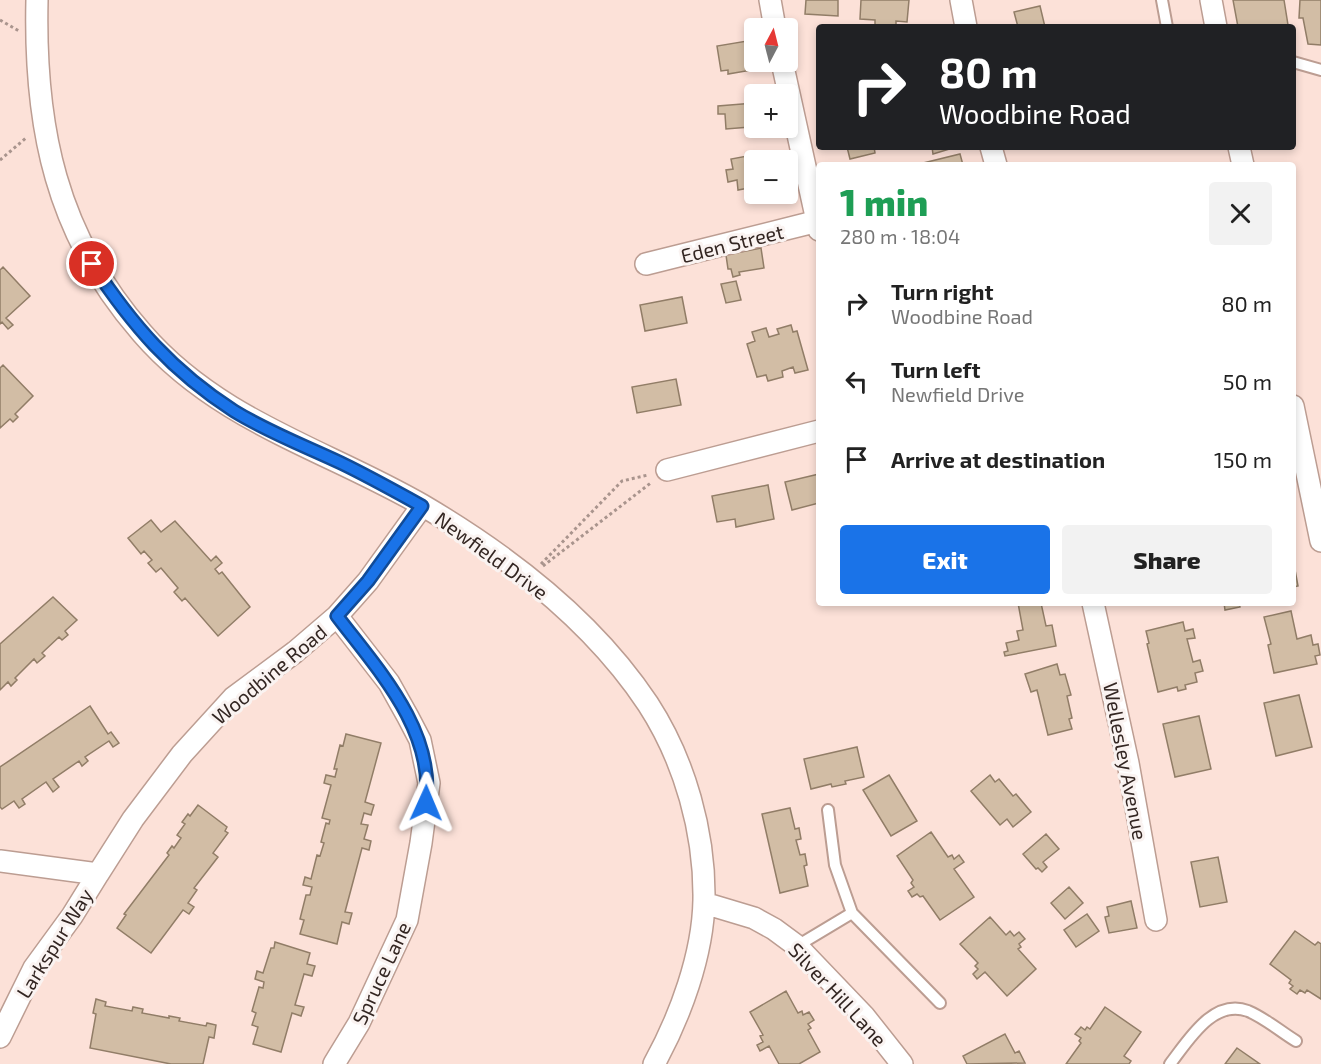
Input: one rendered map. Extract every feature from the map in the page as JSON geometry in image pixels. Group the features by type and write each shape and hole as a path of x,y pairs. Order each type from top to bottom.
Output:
{"street":[{"name":"Newfield Drive","path":"37,0 36,40 43,122 59,190 73,226 92,264 116,301 143,335 179,369 234,411 422,506 486,547 528,578 571,616 627,675 649,706 667,738 681,771 693,813 703,872 704,903 700,934 683,1003 671,1034 654,1064"},
{"path":"770,0 773,18"},
{"path":"961,0 965,24"},
{"path":"1211,0 1215,24"},
{"path":"784,72 816,216"},
{"name":"Eden Street","path":"646,264 816,225"},
{"path":"1296,420 1321,541"},
{"path":"667,470 816,432"},
{"name":"Woodbine Road","path":"98,874 133,819 182,754 233,698 337,616 368,581 422,506"},
{"name":"Wellesley Avenue","path":"1094,606 1128,763 1156,920"},
{"name":"Spruce Lane","path":"334,1064 359,1023 407,920 429,783 420,740 408,717 389,683 337,616"},
{"name":"Larkspur Way","path":"0,861 98,874 72,916 34,968 0,1037"},
{"name":"Silver Hill Lane","path":"704,903 754,918 797,946 864,1016 902,1064"}],"lane":[{"path":"1162,0 1166,24"},
{"path":"1296,63 1321,70"},
{"path":"828,810 835,864 852,913 940,1003"},
{"path":"797,946 852,913"},
{"path":"1170,1064 1203,1022 1227,1009 1248,1011 1296,1041"}],"path":[{"path":"0,160 43,122"},
{"path":"528,578 667,470"},
{"path":"528,578 622,481 667,470"}],"building":[{"path":"806,0 838,0 838,16 805,14"},
{"path":"861,0 909,0 907,22 875,24 875,20 860,19"},
{"path":"1233,0 1284,0 1288,24 1237,24"},
{"path":"1300,0 1321,0 1321,45 1308,44 1303,18 1299,18"},
{"path":"1040,6 1044,24 1017,24 1014,12"},
{"path":"744,42 744,71 728,74 728,70 721,71 717,46"},
{"path":"744,104 744,128 726,129 725,114 718,114 718,106"},
{"path":"848,150 874,150 875,153 850,159"},
{"path":"932,150 946,150 933,154"},
{"path":"960,154 962,162 927,162"},
{"path":"744,157 744,189 738,190 737,180 728,182 726,170 733,169 731,159"},
{"path":"761,248 764,268 739,272 740,275 733,277 731,269 728,269 726,255"},
{"path":"3,267 30,296 6,318 13,325 8,329 2,322 0,324 0,270"},
{"path":"736,281 741,300 726,303 721,284"},
{"path":"682,297 687,323 645,331 640,305"},
{"path":"791,325 793,332 797,331 808,370 795,373 793,367 782,371 783,377 768,381 766,375 757,377 747,344 755,341 752,332 766,328 769,337 779,334 777,329"},
{"path":"3,365 33,396 15,414 18,417 13,422 10,419 0,428 0,368"},
{"path":"676,379 681,405 637,413 632,387"},
{"path":"816,475 816,504 792,510 785,482"},
{"path":"768,485 774,519 736,527 735,519 717,522 712,496"},
{"path":"151,520 161,532 175,521 211,561 216,556 222,563 215,569 219,574 222,572 250,607 218,636 185,598 182,601 174,592 178,588 161,568 156,572 148,563 152,560 144,551 141,554 128,538"},
{"path":"53,597 77,620 65,631 68,635 62,640 59,637 42,653 45,656 37,663 34,659 15,678 17,680 11,686 8,682 0,690 0,644"},
{"path":"1019,606 1042,606 1046,626 1052,625 1056,646 1005,656 1004,652 1008,651 1006,643 1019,640 1017,631 1023,630"},
{"path":"1224,606 1240,607 1225,610"},
{"path":"1291,611 1297,639 1311,635 1313,645 1318,644 1320,655 1315,656 1317,664 1274,673 1268,645 1271,644 1264,617"},
{"path":"1183,622 1185,631 1193,629 1195,638 1187,639 1193,662 1200,660 1203,671 1195,673 1197,682 1185,685 1186,689 1178,691 1177,687 1158,692 1146,631"},
{"path":"1057,664 1060,675 1065,674 1071,695 1067,696 1072,729 1048,735 1037,690 1031,692 1025,674"},
{"path":"1299,695 1312,747 1276,756 1264,703"},
{"path":"90,706 108,734 111,732 119,743 113,747 109,741 85,757 88,761 82,766 79,761 53,779 59,787 53,792 46,782 22,799 25,804 19,808 14,801 2,809 0,807 0,767"},
{"path":"1199,716 1211,769 1175,777 1163,724"},
{"path":"346,734 381,743 365,802 374,805 371,815 364,813 361,824 368,825 364,839 371,841 369,850 362,848 345,912 352,913 349,924 342,922 337,944 300,934 304,920 300,919 306,895 310,895 312,887 303,885 305,877 311,879 317,855 320,856 324,843 321,842 326,823 329,824 330,820 322,818 331,785 324,783 326,775 335,777 337,769 334,769 340,745 343,746"},
{"path":"857,747 864,777 845,781 846,784 832,787 831,784 811,789 804,759"},
{"path":"889,775 917,821 891,836 863,790"},
{"path":"990,775 995,782 999,779 1013,796 1016,794 1031,812 1013,827 1007,819 1000,825 971,791"},
{"path":"198,805 227,827 225,831 228,833 213,853 218,857 194,888 197,890 188,903 194,907 189,914 183,910 151,953 117,928 126,915 124,914 169,855 167,853 181,838 177,835 185,824 182,822"},
{"path":"790,808 795,829 799,828 801,839 796,840 800,855 805,854 807,865 804,866 808,886 780,893 762,814"},
{"path":"931,832 948,857 952,855 954,859 959,855 964,862 954,869 974,897 940,920 923,896 920,897 917,894 912,897 908,891 914,887 911,883 913,880 897,856"},
{"path":"1046,834 1059,849 1043,862 1047,867 1042,872 1036,869 1023,854"},
{"path":"1218,857 1227,902 1200,907 1191,862"},
{"path":"1069,887 1083,903 1065,919 1051,903"},
{"path":"1131,901 1137,928 1109,933 1105,917 1109,916 1107,907"},
{"path":"1087,914 1099,931 1076,947 1064,930"},
{"path":"990,917 1006,935 1010,931 1014,936 1019,932 1025,939 1019,944 1021,947 1018,949 1036,969 1007,996 985,972 977,979 973,974 978,969 975,966 978,963 960,944"},
{"path":"1295,931 1315,945 1318,942 1321,944 1321,999 1307,990 1305,993 1300,990 1297,994 1290,989 1293,986 1289,983 1291,980 1270,964"},
{"path":"275,942 310,953 307,964 315,966 312,976 304,974 295,1005 304,1007 301,1016 292,1013 281,1052 253,1044 258,1027 252,1025 256,1013 252,1011 259,987 263,988 264,982 255,979 257,971 263,973"},
{"path":"786,991 798,1013 802,1011 803,1015 809,1012 814,1020 808,1024 811,1028 808,1030 820,1052 799,1064 779,1064 769,1046 760,1051 757,1045 763,1042 760,1036 763,1035 750,1012"},
{"path":"96,999 106,1002 105,1006 132,1011 133,1007 143,1009 142,1013 180,1018 179,1021 206,1026 207,1023 216,1025 214,1038 209,1037 203,1064 171,1064 90,1048 96,1014 93,1013"},
{"path":"1105,1007 1141,1032 1124,1056 1131,1061 1129,1064 1066,1064 1081,1043 1079,1041 1081,1038 1075,1034 1081,1027 1085,1030 1087,1027 1090,1029"},
{"path":"1005,1034 1015,1053 1019,1051 1025,1063 967,1064 963,1056"},
{"path":"1237,1048 1260,1064 1225,1064"}],"route":[{"path":"92,264 116,301 143,335 171,362 234,411 297,444 379,482 422,506 393,549 337,616 389,683 420,740 429,783 426,803"}]}
